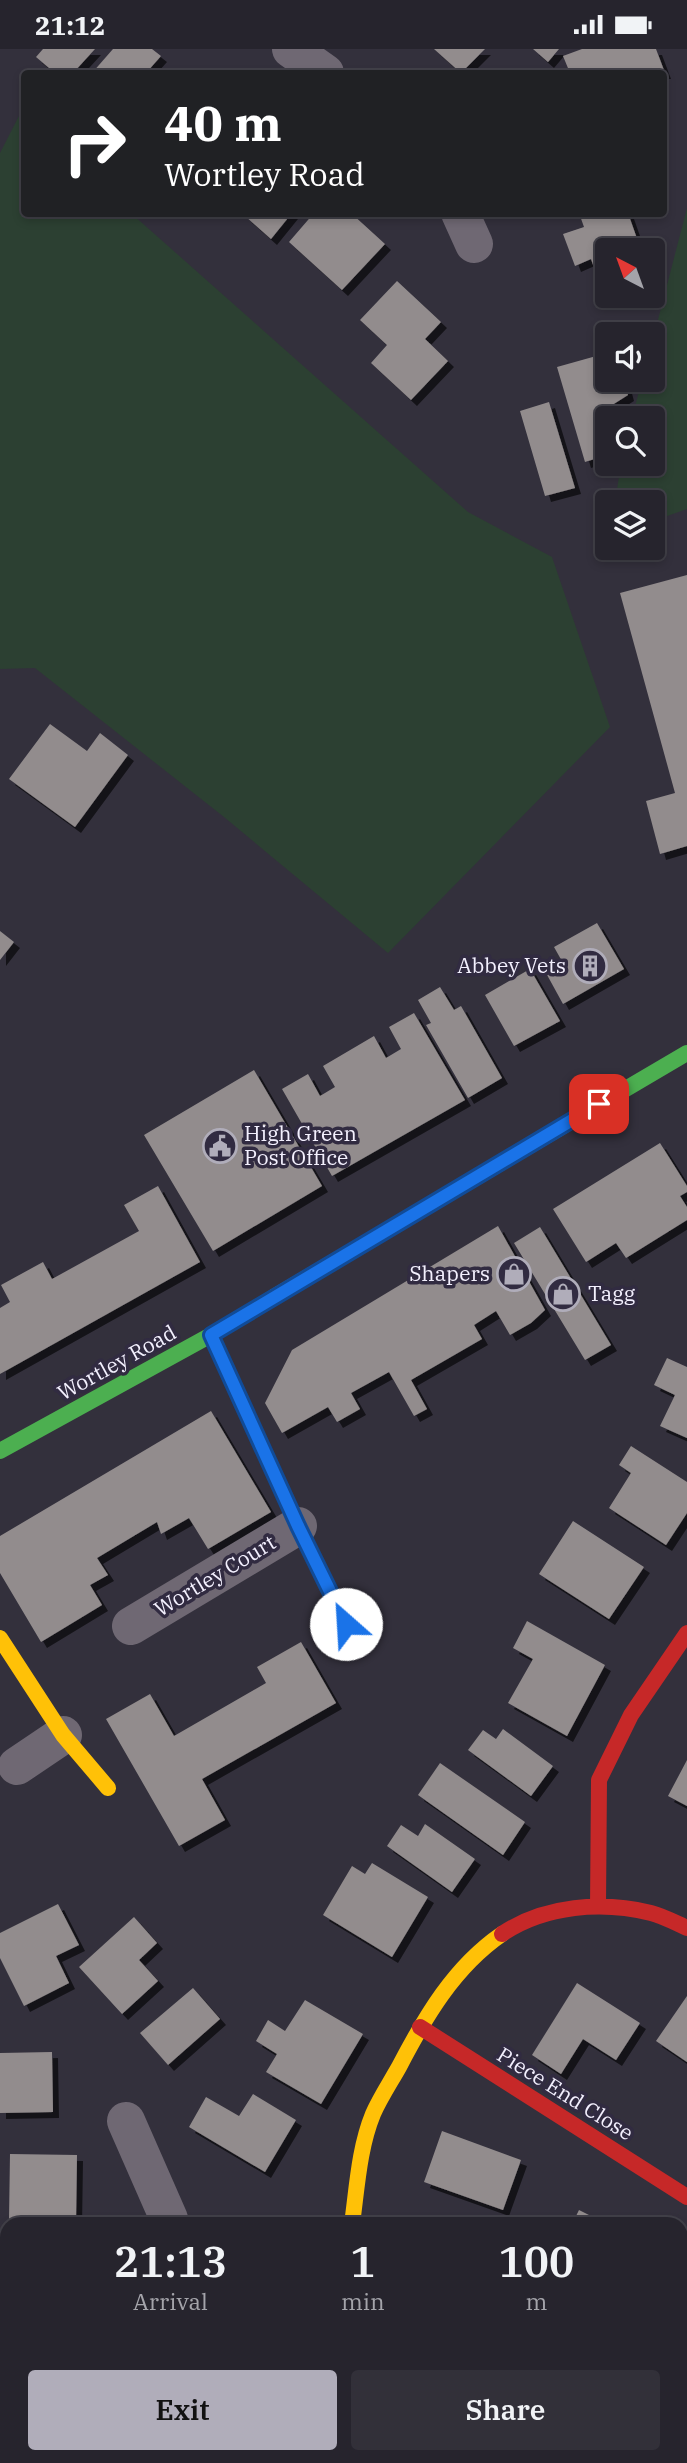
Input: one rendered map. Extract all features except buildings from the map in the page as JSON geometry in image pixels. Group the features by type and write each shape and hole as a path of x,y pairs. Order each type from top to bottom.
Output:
{"street":[{"path":"291,49 322,70"},
{"name":"Wortley Road","path":"0,1451 211,1335 687,1052"},
{"name":"Wortley Court","path":"211,1335 346,1624"},
{"name":"Wortley Court","path":"131,1626 298,1526"},
{"path":"597,1906 599,1780 631,1715 687,1633"},
{"path":"0,1638 63,1735 108,1789"},
{"path":"17,1766 63,1735"},
{"path":"353,2217 361,2158 373,2115 420,2027 454,1977 483,1947 511,1928 544,1913 597,1906 653,1913 687,1928"},
{"name":"Piece End Close","path":"420,2027 687,2197"},
{"path":"126,2121 175,2217"}],"green space":[{"path":"20,114 21,217 135,217 468,512 552,557 610,727 388,953 224,817 35,668 0,669 0,153"},
{"path":"687,208 687,509 665,517 665,490 617,490 619,476 665,476 665,406 635,406 639,392 665,392 665,322 657,322 661,308 665,308 665,293"}],"traffic: fast":[{"path":"590,1110 687,1053"},
{"path":"0,1451 211,1335 274,1297"},
{"path":"211,1335 346,1624"}],"traffic: slow":[{"path":"274,1297 590,1110"},
{"path":"0,1638 63,1735 108,1788"},
{"path":"353,2217 365,2140 379,2102 442,1994 469,1962 502,1934"}],"traffic: jam":[{"path":"598,1906 599,1780 631,1715 687,1633"},
{"path":"502,1934 519,1924 555,1911 594,1907 651,1913 687,1928"},
{"path":"420,2027 687,2197"}],"place":[{"name":"Abbey Vets","path":"590,966"},
{"name":"High Green Post Office","path":"220,1146"},
{"name":"Shapers","path":"514,1274"},
{"name":"Tagg","path":"563,1294"}],"route":[{"path":"346,1624 211,1335 599,1104"}]}
